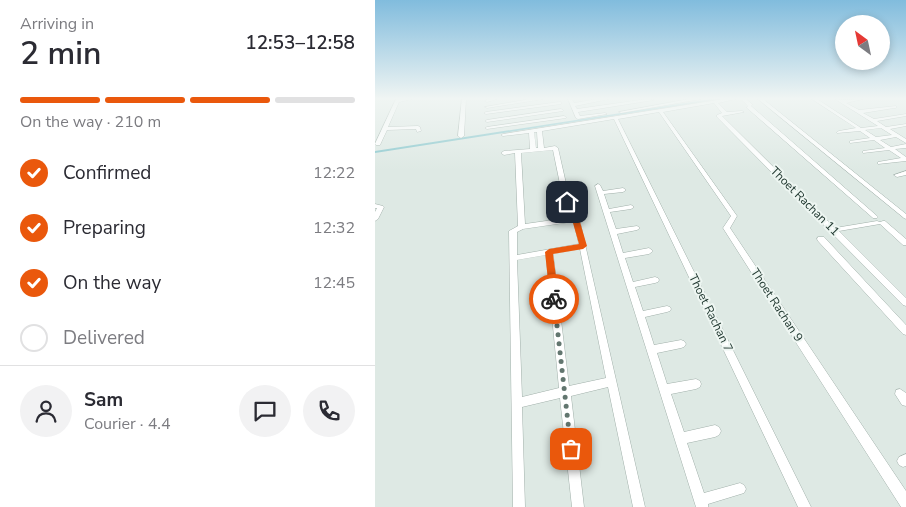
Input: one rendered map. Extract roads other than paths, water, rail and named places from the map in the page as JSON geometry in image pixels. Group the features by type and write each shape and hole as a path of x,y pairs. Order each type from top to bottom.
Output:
{"street":[{"path":"378,144 387,123"},
{"path":"461,136 462,123"},
{"path":"487,128 522,123"},
{"path":"503,134 581,123"},
{"name":"Thoet Rachan 7","path":"618,123 805,507"},
{"name":"Thoet Rachan 9","path":"669,123 734,216 726,228 906,502"},
{"name":"Thoet Rachan 11","path":"729,123 906,303"},
{"path":"768,123 877,221 906,243"},
{"path":"789,123 906,217"},
{"path":"849,123 906,159"},
{"path":"875,123 905,139"},
{"path":"836,125 846,132"},
{"path":"886,128 906,125"},
{"path":"384,129 418,127 419,131"},
{"path":"839,132 879,127"},
{"path":"539,130 541,148"},
{"path":"531,131 533,149"},
{"path":"852,142 894,136"},
{"path":"865,152 906,146"},
{"path":"504,153 555,148 571,220"},
{"path":"518,151 522,227"},
{"path":"880,162 906,159"},
{"path":"897,175 906,174"},
{"path":"623,190 599,189 701,504 740,489"},
{"path":"375,206 381,207 375,219"},
{"path":"606,211 631,207"},
{"path":"519,507 513,231 522,227 571,220 577,222 583,246 639,507"},
{"path":"832,228 877,221"},
{"path":"614,232 637,228"},
{"path":"821,239 906,331"},
{"path":"513,258 583,246"},
{"path":"621,256 649,251"},
{"path":"549,252 578,507"},
{"path":"631,285 655,280"},
{"path":"640,315 667,310"},
{"path":"651,350 681,344"},
{"path":"517,403 612,381"},
{"path":"665,390 696,384"},
{"path":"680,440 715,430"}],"waterway":[{"path":"375,152 566,123"}]}
